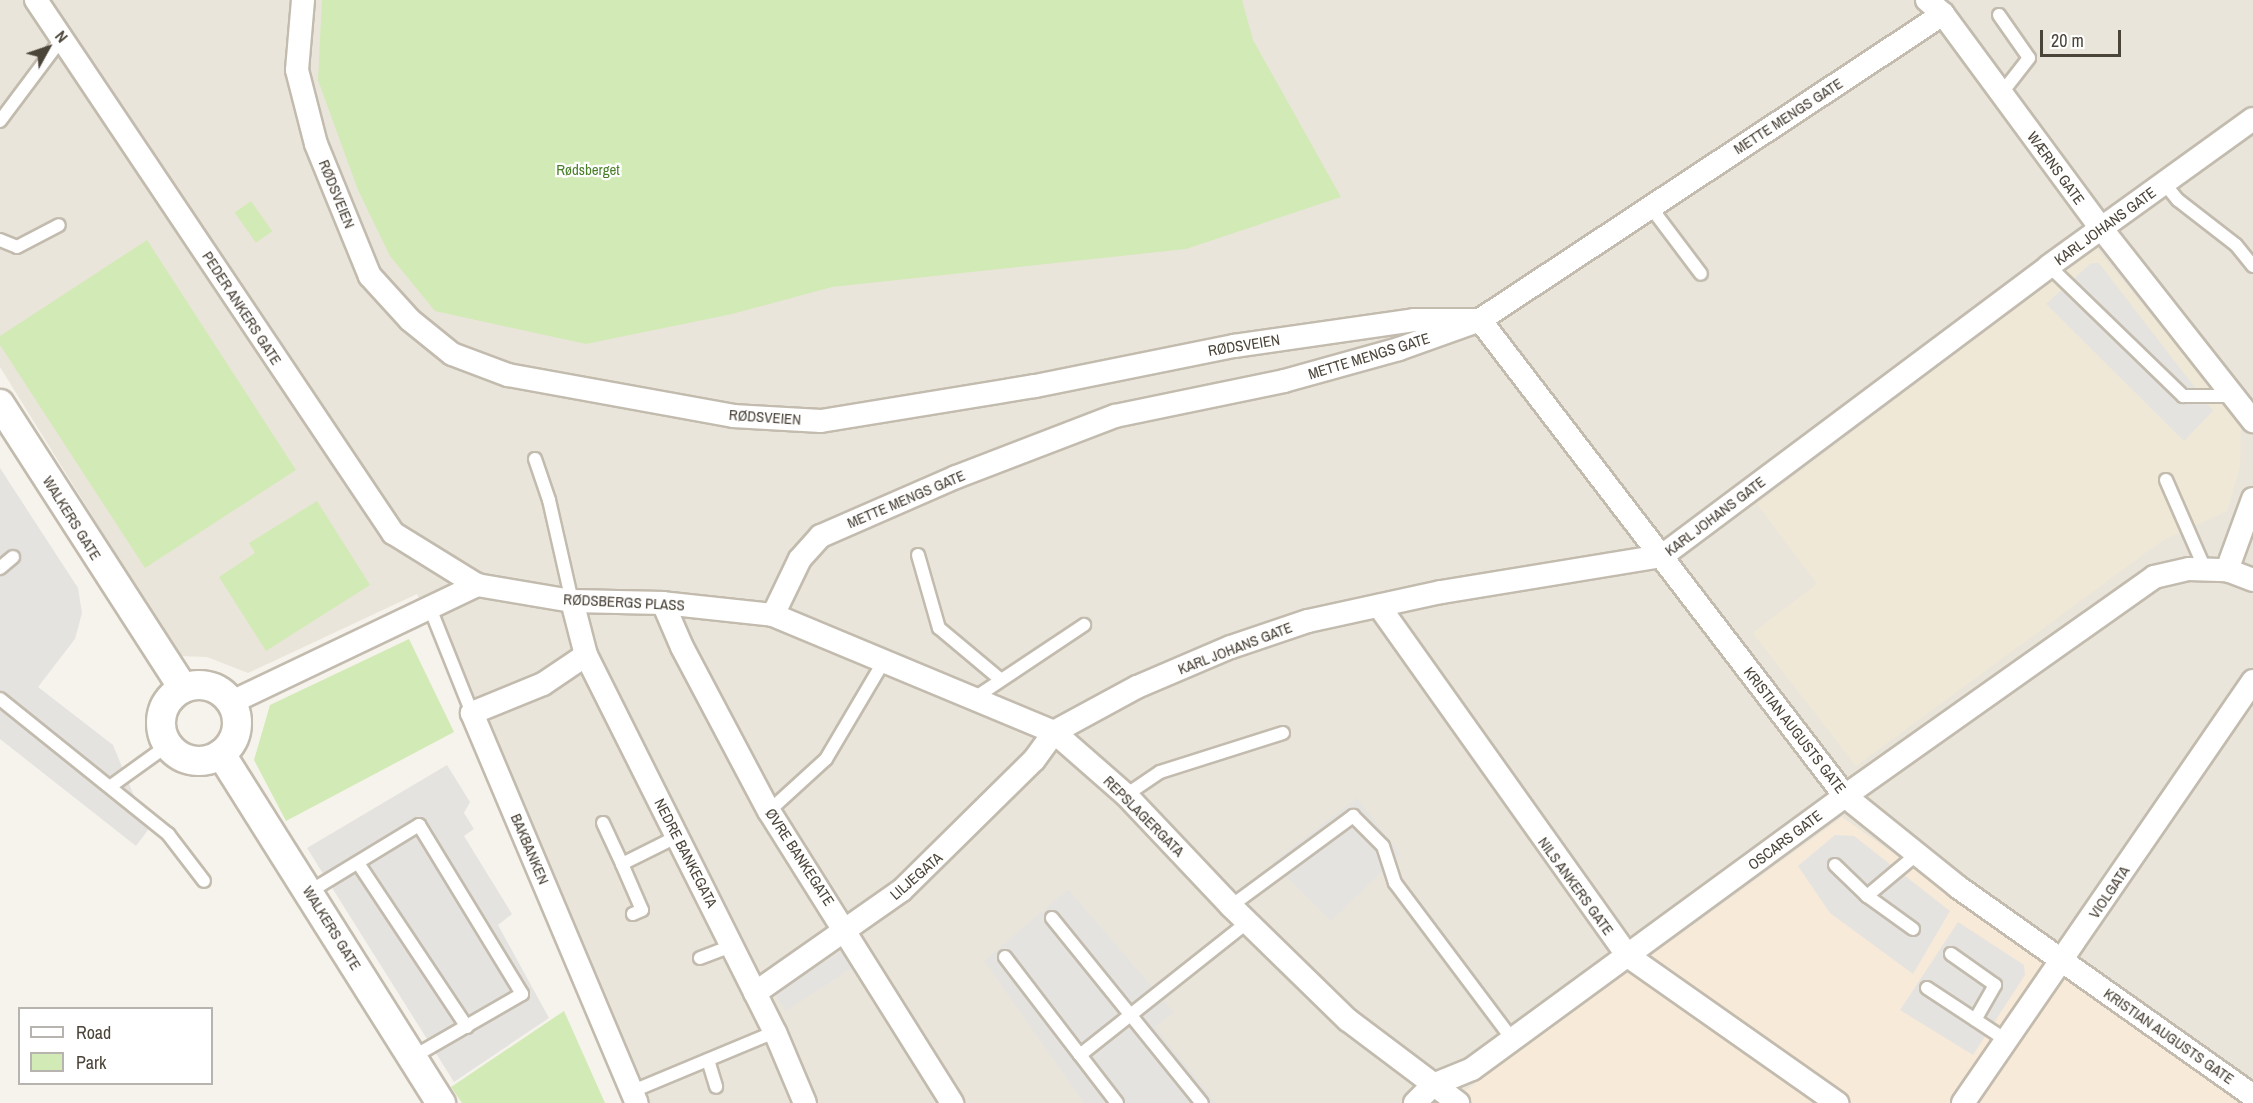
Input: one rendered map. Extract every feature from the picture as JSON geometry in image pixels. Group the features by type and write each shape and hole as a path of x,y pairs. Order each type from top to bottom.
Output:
{"street":[{"name":"PEDER ANKERS GATE","path":"36,0 378,517 393,533 477,585"},
{"name":"RØDSVEIEN","path":"303,0 297,70 316,144 370,276 410,320 452,354 508,375 733,416 821,421 1035,386 1234,346 1414,320 1480,320"},
{"name":"METTE MENGS GATE","path":"773,615 800,560 822,536 956,477 1115,416 1284,381 1399,349 1480,320 1935,7"},
{"name":"WÆRNS GATE","path":"1935,7 2101,228 2253,421"},
{"name":"KARL JOHANS GATE","path":"1054,732 1137,687 1231,647 1308,621 1441,592 1662,556 2049,266 2253,119"},
{"name":"KRISTIAN AUGUSTS GATE","path":"1480,320 1845,796 1916,855 2253,1096"},
{"name":"WALKERS GATE","path":"1,406 183,688"},
{"path":"2228,570 2253,499"},
{"name":"OSCARS GATE","path":"1415,1103 1433,1085 1472,1069 1513,1040 1845,796 2154,577 2205,569 2228,570 2253,580"},
{"name":"RØDSBERGS PLASS","path":"477,585 572,602 663,603 773,615"},
{"path":"232,702 477,585"},
{"name":"NEDRE BANKEGATA","path":"572,602 586,655 775,1032 805,1103"},
{"name":"ØVRE BANKEGATE","path":"663,603 714,709 770,811 848,932 952,1103"},
{"name":"NILS ANKERS GATE","path":"1379,606 1628,956 1837,1103"},
{"name":"REPSLAGERGATA","path":"773,615 975,697 1054,732 1126,795 1231,906 1348,1020 1458,1103"},
{"path":"472,713 543,684 586,655"},
{"name":"VIOLGATA","path":"1963,1103 2253,681"},
{"path":"210,686 232,702 237,713 235,736 221,754 193,760 168,745 161,719 165,706 183,688 210,686"},
{"name":"BAKBANKEN","path":"472,713 635,1097"},
{"name":"LILJEGATA","path":"755,993 848,932 948,848 1034,760 1054,732"},
{"name":"WALKERS GATE","path":"221,754 309,892 423,1052 441,1103"}],"lane":[{"path":"1999,15 2029,58 2001,93"},
{"path":"0,121 62,38"},
{"path":"2164,183 2178,201 2236,245 2253,266"},
{"path":"1649,205 1701,274"},
{"path":"0,240 17,248 59,225"},
{"path":"2049,266 2183,396 2232,396"},
{"path":"535,459 549,500 572,602"},
{"path":"2166,480 2205,569"},
{"path":"918,555 939,628 1000,679"},
{"path":"0,568 13,557"},
{"path":"430,608 472,713"},
{"path":"975,697 1084,625"},
{"path":"770,811 826,759 884,661"},
{"path":"0,699 168,834 204,881"},
{"path":"1126,795 1160,772 1283,734"},
{"path":"111,786 168,745"},
{"path":"1231,906 1353,816 1383,846 1395,883 1513,1040"},
{"path":"603,824 642,909 633,914"},
{"path":"309,892 419,825 522,994 423,1052"},
{"path":"622,864 678,836"},
{"path":"1867,896 1916,855"},
{"path":"358,863 467,1027"},
{"path":"1835,865 1867,896 1913,929"},
{"path":"1052,918 1202,1103"},
{"path":"1080,1055 1248,922"},
{"path":"700,958 732,946"},
{"path":"1951,954 1995,985 1975,1020"},
{"path":"1005,957 1117,1103"},
{"path":"1927,988 2006,1040"},
{"path":"635,1097 708,1060 775,1032"},
{"path":"708,1060 716,1088"}],"shaded area":[{"path":"0,0 2253,0 2253,1103 624,1103 417,594 248,673 207,657 179,656 0,367"},
{"path":"2096,248 2241,424 2240,467 2227,511 2163,540 1856,766 1753,633 1817,584 1757,504"},
{"path":"2091,263 2099,263 2213,411 2184,441 2046,304"},
{"path":"0,468 78,588 82,613 75,639 38,687 113,745 148,830 136,846 0,739"},
{"path":"447,765 470,802 464,813 474,829 464,836 512,914 498,925 549,1018 454,1082 307,848"},
{"path":"1357,798 1400,854 1331,921 1272,863"},
{"path":"1842,817 2246,1103 1448,1103"},
{"path":"1835,835 1854,836 1950,911 1913,974 1830,913 1798,866"},
{"path":"1068,889 1174,1012 1155,1027 1216,1103 1084,1103 984,961"},
{"path":"1958,922 2024,965 2025,975 1973,1055 1900,1010"},
{"path":"846,948 857,965 786,1011 775,994"}],"green space":[{"name":"Rødsberget","path":"322,0 1242,0 1253,40 1341,197 1186,249 832,287 732,314 586,344 435,311 390,256 358,190 318,80"},
{"path":"251,201 272,231 256,243 235,212"},
{"path":"147,240 296,470 145,568 0,345 0,336"},
{"path":"317,501 370,585 266,651 219,577 255,553 249,543"},
{"path":"409,639 454,732 286,821 254,760 270,705"},
{"path":"564,1011 605,1103 462,1103 451,1087"}]}
